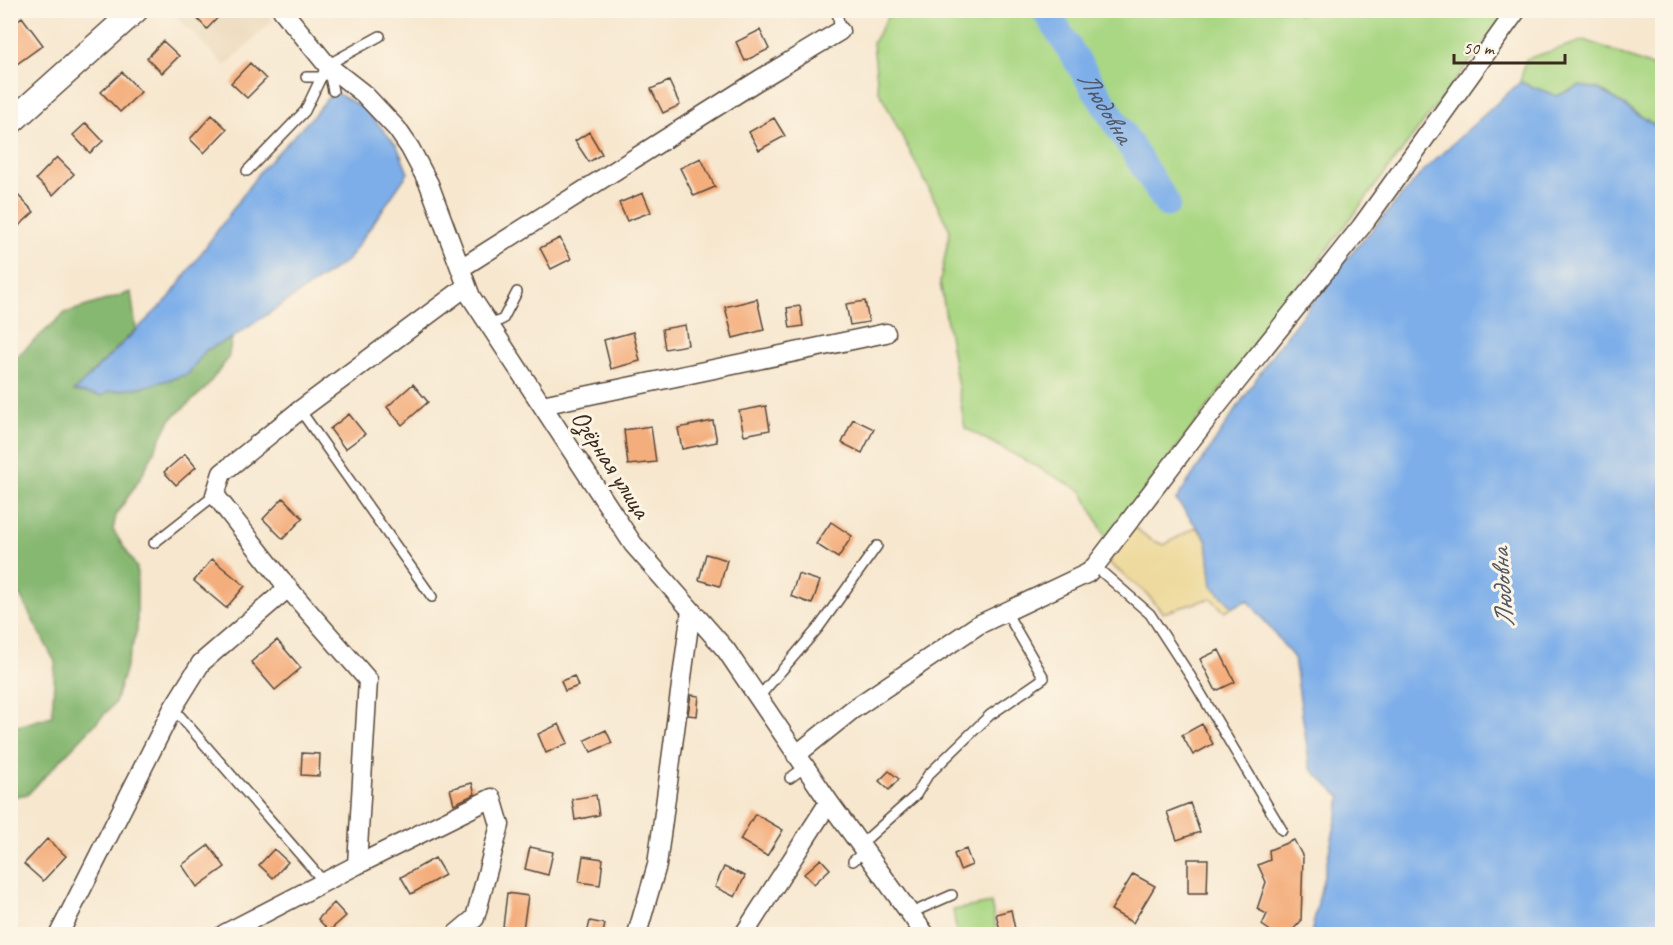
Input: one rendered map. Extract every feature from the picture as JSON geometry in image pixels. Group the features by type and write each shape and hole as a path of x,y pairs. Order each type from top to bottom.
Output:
{"main road":[{"path":"10,123 136,10"}],"street":[{"name":"Озёрная улица","path":"282,10 325,63 364,94 397,129 429,184 471,297 501,322 542,405 633,544 726,650 758,698 797,767 829,802 860,853 893,900 911,913 925,934"},
{"path":"797,767 852,710 978,625 1089,573 1218,405 1361,227 1517,10"},
{"path":"461,268 757,81 840,32"},
{"path":"357,865 368,680 288,588 215,495 222,473 300,410 467,286"},
{"path":"542,405 886,333"},
{"path":"59,934 173,708 201,663 288,588"},
{"path":"637,934 657,865 691,610"},
{"path":"224,934 492,798 500,825 475,918 456,934"},
{"path":"744,934 829,802"}],"lane":[{"path":"837,10 840,32"},
{"path":"306,77 325,63 380,36"},
{"path":"325,63 333,91"},
{"path":"247,171 305,111 325,63"},
{"path":"501,322 517,292"},
{"path":"300,410 432,597"},
{"path":"154,543 215,495"},
{"path":"758,698 819,627 877,546"},
{"path":"1095,566 1150,614 1191,677 1282,830"},
{"path":"860,853 916,795 928,776 990,715 1044,678 1006,612"},
{"path":"173,708 324,882"},
{"path":"911,913 952,895"},
{"path":"1136,934 1152,934"}],"shaded area":[{"path":"176,10 264,11 273,20 225,66 175,15"}],"green space":[{"path":"1297,10 1298,14 1309,10 1508,11 1107,540 1082,491 965,428 940,282 950,230 878,89 873,43 891,11"},
{"path":"1585,40 1662,70 1662,130 1599,89 1579,86 1557,96 1520,82 1526,59"},
{"path":"131,292 136,329 74,391 108,392 147,386 188,374 206,350 232,338 228,359 204,390 170,420 141,477 116,515 113,530 137,568 137,630 115,703 28,794 11,797 11,728 52,716 55,662 11,583 10,365 65,313"},
{"path":"991,903 997,934 957,934 953,910"}],"sand":[{"path":"1133,526 1151,540 1164,545 1196,527 1207,540 1212,586 1233,607 1224,611 1211,598 1163,613 1147,594 1108,562"}],"water":[{"path":"1520,82 1557,96 1579,86 1599,89 1662,130 1662,934 1311,934 1341,798 1310,768 1294,658 1248,600 1233,607 1212,586 1207,540 1176,500 1274,352 1337,270 1425,169"},
{"path":"333,91 364,108 397,146 408,173 347,261 232,338 206,350 188,374 147,386 108,392 102,396 74,391 169,298 261,170 314,115"}],"building":[{"path":"189,10 225,10 207,29"},
{"path":"22,17 43,45 10,69 10,26"},
{"path":"760,30 769,49 745,61 736,42"},
{"path":"163,41 179,56 162,73 147,58"},
{"path":"250,63 266,79 247,98 231,83"},
{"path":"122,72 141,92 120,112 101,92"},
{"path":"669,81 680,105 663,113 651,89"},
{"path":"212,115 227,129 204,153 190,139"},
{"path":"774,118 785,136 759,150 749,132"},
{"path":"86,123 103,141 90,153 73,135"},
{"path":"589,132 602,154 589,162 575,141"},
{"path":"57,157 74,174 53,195 36,179"},
{"path":"701,158 715,187 694,196 680,168"},
{"path":"10,187 34,212 10,234"},
{"path":"643,193 651,212 627,221 619,203"},
{"path":"560,238 571,259 551,269 540,248"},
{"path":"757,299 764,330 733,338 725,307"},
{"path":"865,301 869,322 850,325 846,304"},
{"path":"800,306 803,326 790,328 787,308"},
{"path":"685,325 688,345 665,349 662,329"},
{"path":"633,332 640,361 611,369 604,340"},
{"path":"413,384 428,402 402,425 387,407"},
{"path":"766,406 770,430 744,435 739,411"},
{"path":"349,414 365,434 345,449 330,429"},
{"path":"853,419 874,429 862,453 842,443"},
{"path":"713,421 717,442 682,449 678,428"},
{"path":"651,426 656,462 628,465 624,430"},
{"path":"185,454 196,467 176,485 164,472"},
{"path":"283,498 303,518 283,539 263,519"},
{"path":"831,522 852,536 838,558 816,544"},
{"path":"706,554 727,560 720,586 699,580"},
{"path":"212,559 245,586 226,608 194,581"},
{"path":"798,574 820,581 812,604 791,596"},
{"path":"277,640 301,668 275,690 251,662"},
{"path":"1219,650 1235,682 1216,691 1200,659"},
{"path":"574,676 578,686 565,691 561,681"},
{"path":"691,695 699,696 697,716 688,715"},
{"path":"559,724 568,743 546,753 538,734"},
{"path":"1202,724 1213,744 1193,755 1182,735"},
{"path":"606,730 612,743 591,752 585,740"},
{"path":"302,753 320,754 319,776 301,775"},
{"path":"889,771 899,779 889,790 879,781"},
{"path":"472,783 475,794 454,804 450,789"},
{"path":"596,795 599,815 575,820 572,799"},
{"path":"1190,803 1200,832 1177,840 1167,812"},
{"path":"755,814 783,830 767,856 740,840"},
{"path":"47,839 66,856 43,881 24,864"},
{"path":"1294,840 1303,857 1301,921 1289,934 1275,934 1262,925 1267,914 1257,909 1266,882 1258,865 1270,860 1269,850"},
{"path":"209,845 225,867 197,887 182,865"},
{"path":"530,847 553,852 548,875 525,869"},
{"path":"274,849 288,862 273,878 259,865"},
{"path":"966,849 972,865 960,870 954,854"},
{"path":"583,856 603,859 600,885 579,882"},
{"path":"435,858 445,875 411,894 401,877"},
{"path":"821,859 830,869 814,884 804,874"},
{"path":"1188,859 1208,859 1207,893 1188,893"},
{"path":"724,867 745,876 735,897 715,887"},
{"path":"1133,874 1155,886 1133,923 1111,910"},
{"path":"507,893 528,896 523,929 503,927"},
{"path":"334,903 346,916 329,931 318,919"},
{"path":"1011,910 1016,934 1001,934 996,914"},
{"path":"590,921 605,924 603,934 587,934"}],"waterway":[{"name":"Людовна","path":"1045,10 1167,204"}]}
